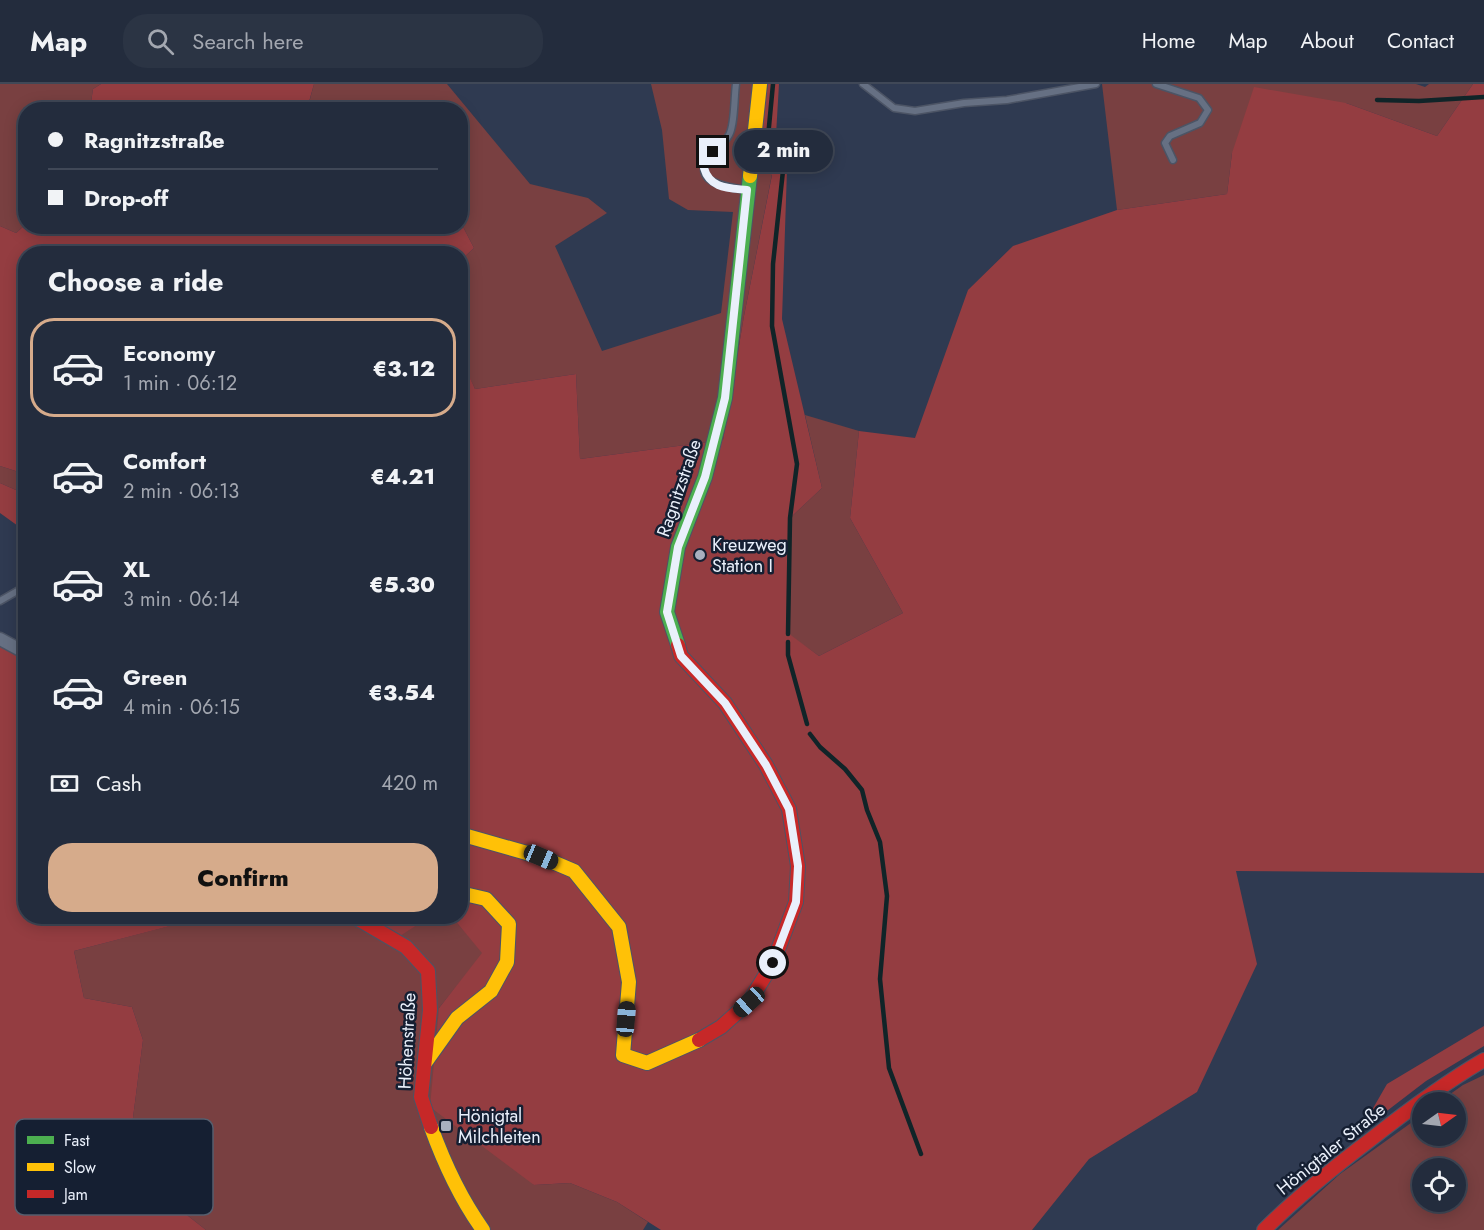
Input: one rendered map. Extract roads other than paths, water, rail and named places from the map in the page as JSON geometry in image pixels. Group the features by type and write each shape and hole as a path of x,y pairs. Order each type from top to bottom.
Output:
{"main road":[{"name":"Ragnitzstraße","path":"468,835 541,857 574,871 619,927 629,982 623,1055 647,1063 689,1046 713,1032 749,1002 773,963 796,902 798,866 789,809 766,765 725,703 681,656 667,612 678,547 705,477 725,398 759,84"},
{"path":"425,1063 456,1018 490,991 507,962 510,924 486,899 468,895"},
{"name":"Höhenstraße","path":"369,924 406,947 428,971 430,1010 421,1096 451,1177 470,1212 483,1230"},
{"name":"Hönigtaler Straße","path":"1264,1230 1298,1197 1389,1125 1436,1090 1484,1060"}],"street":[{"path":"0,639 18,649"}],"lane":[{"path":"736,84 730,134 709,157 704,168 712,182 720,186 747,190"},
{"path":"863,84 894,108 915,111 964,103 1007,100 1096,84"},
{"path":"1156,84 1199,98 1208,110 1200,123 1170,136 1165,143 1173,160"},
{"path":"0,601 18,591"}],"waterway":[{"path":"773,84 768,137 785,152 773,264 772,326 797,464 790,518 788,634"},
{"path":"1377,100 1419,101 1484,97"},
{"path":"788,642 788,655 807,724"},
{"path":"810,734 820,747 845,769 862,790 867,810 880,842 887,896 880,979 889,1068 921,1154"}],"place":[{"name":"Kreuzweg Station I","path":"700,555"},
{"name":"Hönigtal Milchleiten","path":"446,1126"}]}
